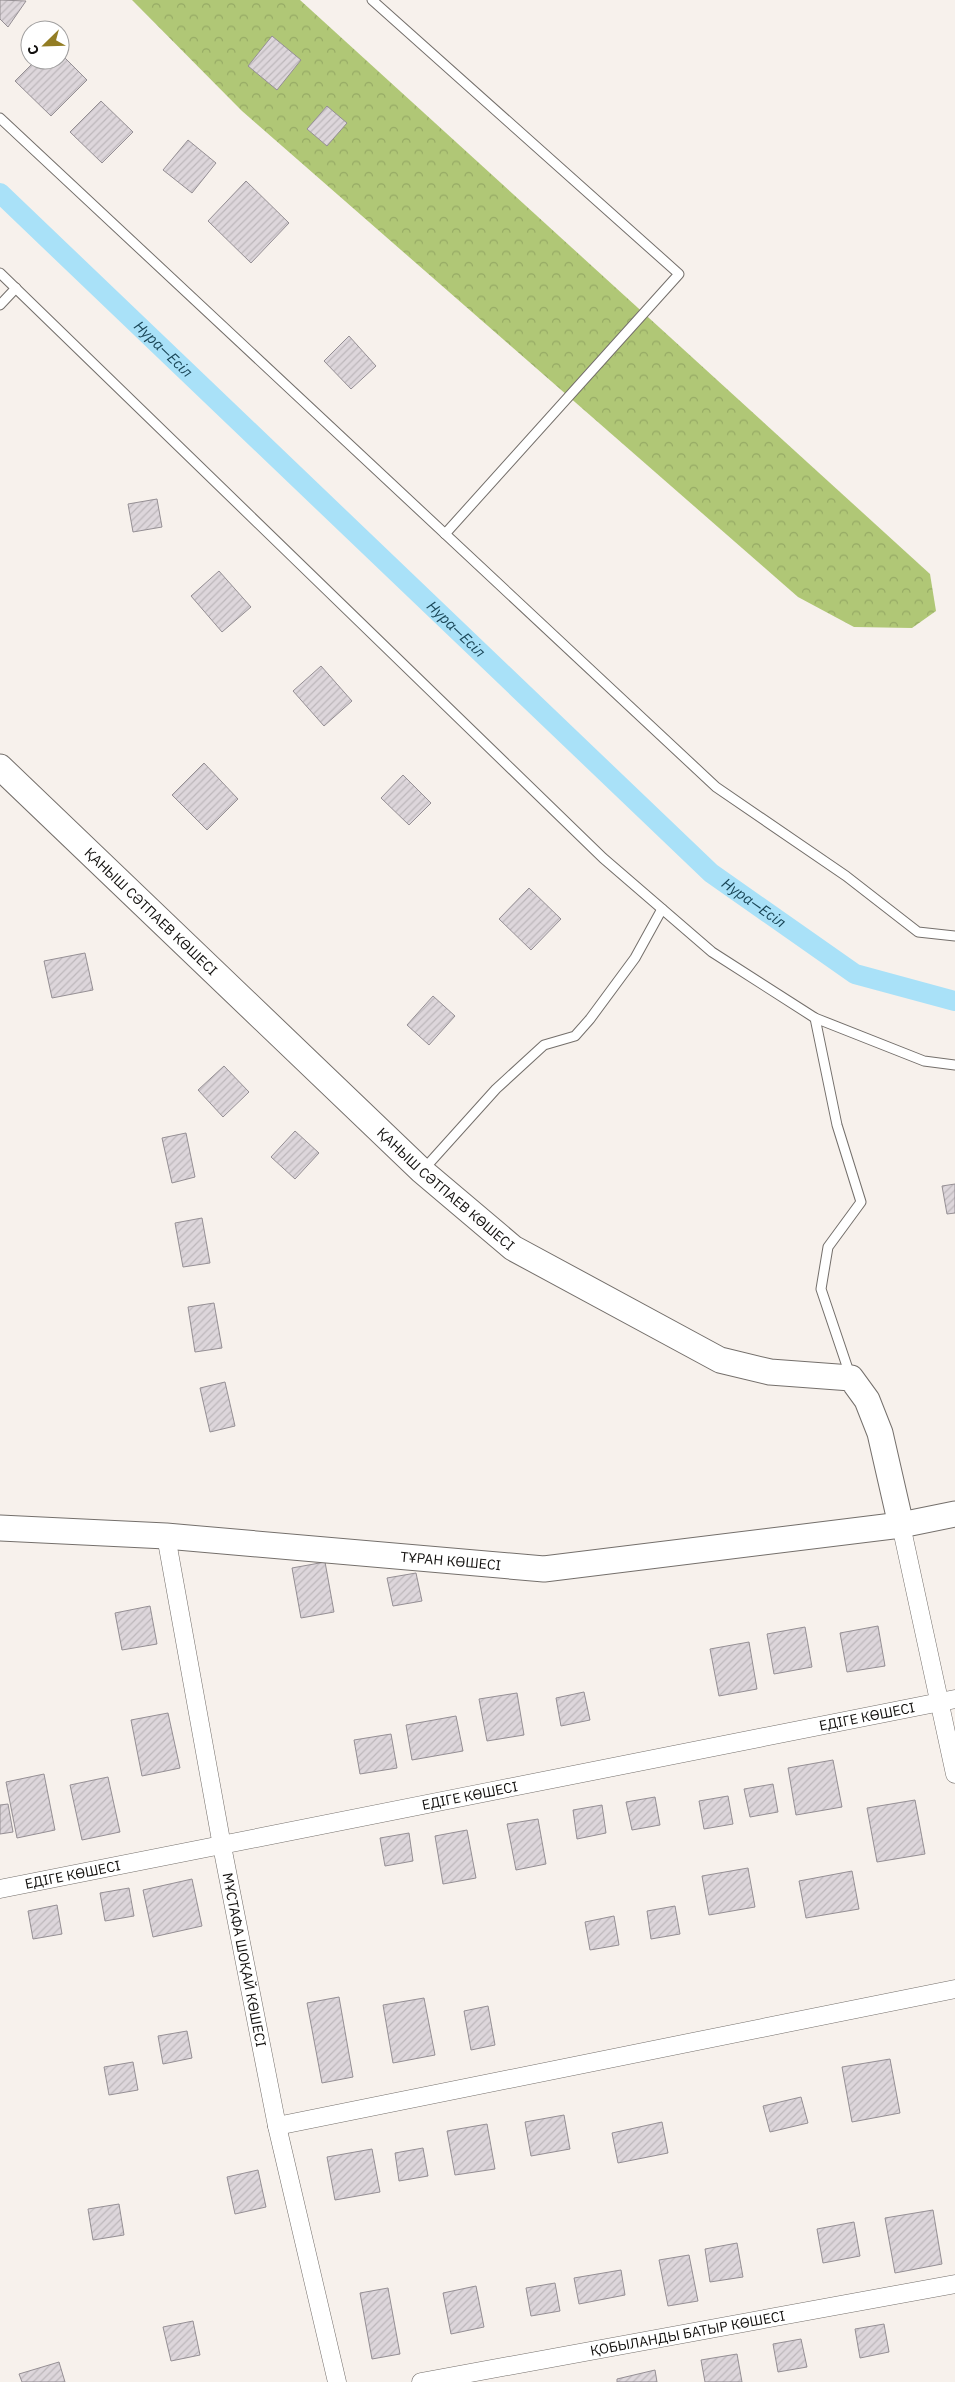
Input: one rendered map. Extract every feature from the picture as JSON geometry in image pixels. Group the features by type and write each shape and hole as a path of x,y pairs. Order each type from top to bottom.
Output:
{"street":[{"name":"ҚАНЫШ СӘТПАЕВ КӨШЕСІ","path":"0,766 422,1171 512,1248 720,1360 770,1372 851,1378"},
{"path":"851,1378 867,1400 880,1433 901,1525 946,1701 955,1774"},
{"name":"ТҰРАН КӨШЕСІ","path":"0,1528 166,1536 544,1569 901,1525 955,1514"},
{"name":"МҰСТАФА ШОҚАЙ КӨШЕСІ","path":"166,1536 222,1846 277,2126 337,2382"},
{"name":"ЕДІГЕ КӨШЕСІ","path":"0,1889 946,1701"},
{"path":"277,2126 955,1989"},
{"name":"ҚОБЫЛАНДЫ БАТЫР КӨШЕСІ","path":"421,2382 955,2284"}],"lane":[{"path":"372,0 679,274 445,534"},
{"path":"0,118 716,787 846,876 918,932 955,936"},
{"path":"0,273 596,851 712,952 815,1018 924,1061 955,1065"},
{"path":"0,305 16,288"},
{"path":"422,1171 496,1089 544,1045 575,1036 590,1020 635,958 662,909"},
{"path":"815,1018 837,1125 861,1202 828,1248 821,1289 851,1378"}],"green space":[{"path":"132,0 300,0 930,574 936,611 912,628 854,627 798,597 242,111"}],"building":[{"path":"0,0 26,1 8,27 0,19"},
{"path":"272,36 301,60 277,90 248,66"},
{"path":"70,63 87,80 51,116 15,81 26,70 70,70"},
{"path":"101,101 133,132 102,163 70,132"},
{"path":"327,106 347,123 327,146 307,129"},
{"path":"188,140 216,163 192,193 163,170"},
{"path":"246,181 289,223 251,263 208,221"},
{"path":"349,336 376,366 351,389 324,361"},
{"path":"157,499 162,527 133,532 128,504"},
{"path":"219,571 251,607 222,632 191,596"},
{"path":"321,666 352,701 324,726 293,691"},
{"path":"204,763 238,799 207,830 172,795"},
{"path":"403,775 431,803 409,825 381,798"},
{"path":"529,888 561,919 531,950 499,919"},
{"path":"85,953 93,990 52,998 44,961"},
{"path":"433,996 455,1016 429,1045 407,1025"},
{"path":"224,1066 249,1092 223,1117 198,1090"},
{"path":"295,1131 319,1153 295,1179 271,1157"},
{"path":"186,1133 195,1177 172,1183 162,1138"},
{"path":"955,1184 955,1213 947,1214 942,1186"},
{"path":"202,1218 210,1263 183,1267 175,1223"},
{"path":"214,1303 222,1348 195,1352 188,1307"},
{"path":"225,1382 235,1426 210,1432 200,1388"},
{"path":"325,1562 334,1612 301,1618 292,1568"},
{"path":"416,1573 422,1601 393,1606 387,1578"},
{"path":"150,1606 157,1644 122,1650 115,1613"},
{"path":"878,1626 885,1666 847,1672 840,1633"},
{"path":"805,1627 812,1667 774,1674 767,1634"},
{"path":"749,1642 757,1689 719,1696 710,1649"},
{"path":"584,1692 590,1720 561,1726 556,1698"},
{"path":"517,1693 524,1735 487,1741 479,1699"},
{"path":"168,1713 180,1768 142,1776 131,1720"},
{"path":"456,1716 463,1751 412,1760 406,1725"},
{"path":"391,1734 397,1768 360,1774 354,1740"},
{"path":"833,1760 842,1807 796,1815 788,1768"},
{"path":"44,1774 55,1830 17,1838 6,1782"},
{"path":"108,1777 120,1832 82,1840 70,1785"},
{"path":"773,1784 778,1812 750,1817 744,1789"},
{"path":"728,1796 733,1824 704,1829 699,1801"},
{"path":"655,1797 660,1825 632,1830 626,1802"},
{"path":"915,1800 925,1854 877,1862 867,1808"},
{"path":"8,1804 13,1832 0,1834 0,1805"},
{"path":"602,1805 606,1833 577,1839 573,1810"},
{"path":"538,1819 546,1864 516,1870 507,1824"},
{"path":"467,1830 476,1878 443,1884 435,1836"},
{"path":"409,1833 413,1861 385,1866 380,1838"},
{"path":"748,1868 755,1907 709,1915 702,1876"},
{"path":"852,1871 859,1909 806,1918 799,1881"},
{"path":"192,1879 202,1926 153,1937 143,1890"},
{"path":"129,1888 134,1916 105,1921 100,1893"},
{"path":"57,1905 62,1934 33,1939 28,1911"},
{"path":"675,1906 680,1934 651,1939 647,1911"},
{"path":"614,1916 619,1945 590,1950 585,1922"},
{"path":"339,1997 353,2077 322,2083 307,2003"},
{"path":"424,1998 435,2055 393,2063 383,2005"},
{"path":"488,2006 495,2045 471,2050 464,2011"},
{"path":"187,2031 192,2058 163,2064 158,2036"},
{"path":"890,2059 900,2113 852,2122 842,2067"},
{"path":"133,2062 138,2090 109,2095 104,2067"},
{"path":"801,2097 808,2123 770,2132 763,2106"},
{"path":"564,2115 570,2149 531,2156 525,2122"},
{"path":"662,2122 668,2153 618,2163 612,2133"},
{"path":"487,2124 495,2169 455,2175 447,2131"},
{"path":"423,2148 428,2176 399,2181 395,2153"},
{"path":"372,2149 380,2192 335,2200 327,2157"},
{"path":"258,2170 266,2207 235,2214 227,2177"},
{"path":"119,2204 124,2235 93,2240 88,2209"},
{"path":"933,2210 942,2264 895,2273 885,2218"},
{"path":"854,2222 860,2256 823,2263 817,2229"},
{"path":"737,2243 743,2277 710,2282 705,2249"},
{"path":"689,2255 698,2301 668,2306 659,2260"},
{"path":"621,2270 625,2295 579,2304 574,2278"},
{"path":"555,2283 560,2311 531,2316 526,2288"},
{"path":"476,2286 484,2327 451,2334 443,2293"},
{"path":"388,2288 400,2354 372,2359 360,2293"},
{"path":"193,2321 200,2355 171,2361 163,2327"},
{"path":"884,2324 889,2352 860,2358 855,2329"},
{"path":"801,2339 807,2367 778,2372 773,2344"},
{"path":"737,2354 742,2382 705,2382 701,2360"},
{"path":"59,2362 65,2382 22,2382 19,2374"},
{"path":"655,2370 657,2382 617,2382 617,2379"}],"waterway":[{"name":"Нура—Есіл","path":"0,193 711,873 855,974 955,1001"}]}
